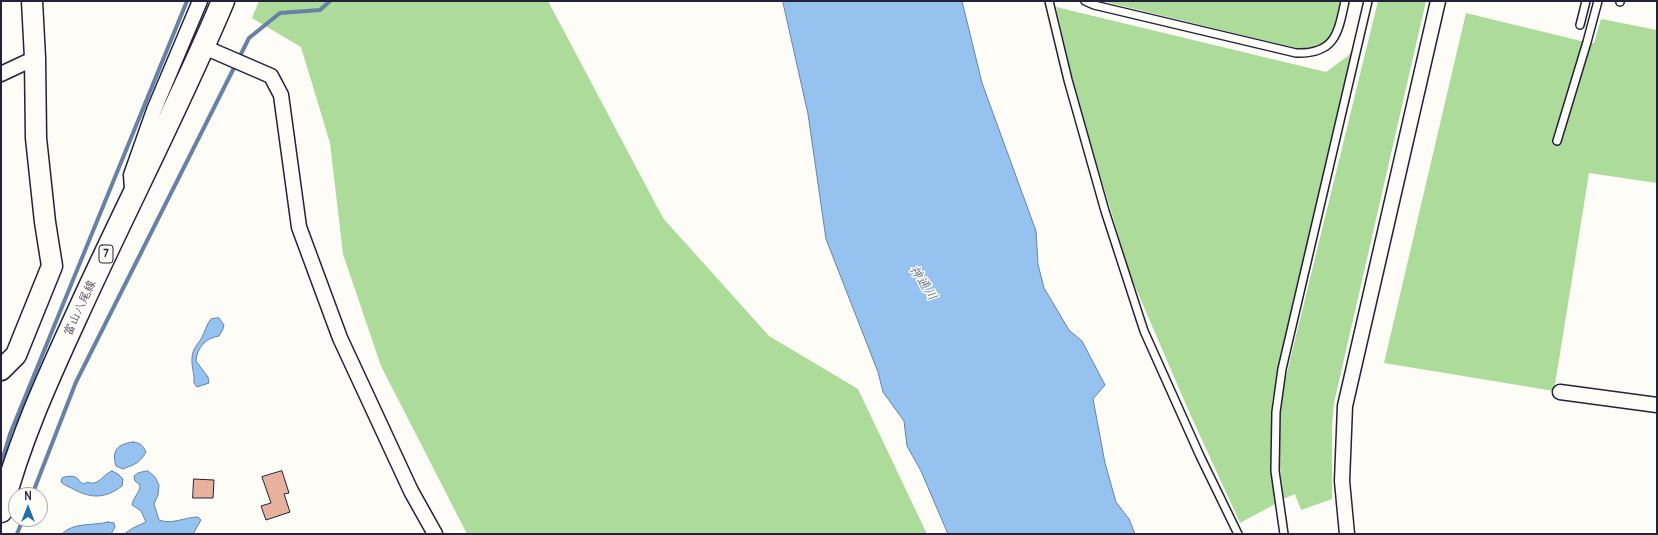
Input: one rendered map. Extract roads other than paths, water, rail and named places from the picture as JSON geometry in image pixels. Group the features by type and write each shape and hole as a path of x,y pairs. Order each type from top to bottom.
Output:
{"main road":[{"name":"富山八尾線","path":"1,511 8,483 42,392 132,197 204,47 223,1"}],"street":[{"path":"1,370 16,355 52,266 45,222 36,138 35,58 32,1"},
{"path":"132,197 131,175 154,110 200,1"},
{"path":"1347,534 1342,481 1345,406 1438,1"},
{"path":"204,47 271,76 281,95 299,227 340,338 410,491 435,534"},
{"path":"1,74 35,58"},
{"path":"1560,392 1657,405"}],"lane":[{"path":"1049,1 1068,80 1105,211 1144,331 1200,456 1238,534"},
{"path":"1085,1 1094,5 1296,53 1308,54 1319,51 1331,43 1338,29 1345,1"},
{"path":"1284,534 1275,471 1276,412 1281,376 1368,1"},
{"path":"1580,25 1586,1"},
{"path":"1557,141 1598,1"}],"water":[{"name":"神通川","path":"783,1 962,1 982,83 1036,231 1038,264 1044,288 1069,330 1082,341 1105,385 1093,399 1105,463 1116,502 1129,519 1135,534 948,534 921,471 907,446 904,421 883,392 878,372 826,239 808,114"},
{"path":"219,318 224,325 223,329 219,336 206,341 200,347 196,361 208,377 209,383 197,387 194,383 192,355 211,319"},
{"path":"133,442 142,446 146,452 136,463 123,469 116,466 114,456 117,449 123,444"},
{"path":"112,471 123,479 122,486 105,495 88,495 61,482 62,478 70,476 77,478 83,484 88,482 95,483"},
{"path":"148,471 155,477 159,485 158,495 154,504 159,520 169,522 198,517 201,520 193,534 124,534 146,522 141,511 132,505 140,485 135,481 134,476 138,473"},
{"path":"108,522 114,523 115,527 111,534 62,534 77,526"}],"waterway":[{"path":"1,464 10,434 187,1"},
{"path":"35,487 76,382 249,38 280,13 320,10 330,1"},
{"path":"17,534 20,527"}]}
